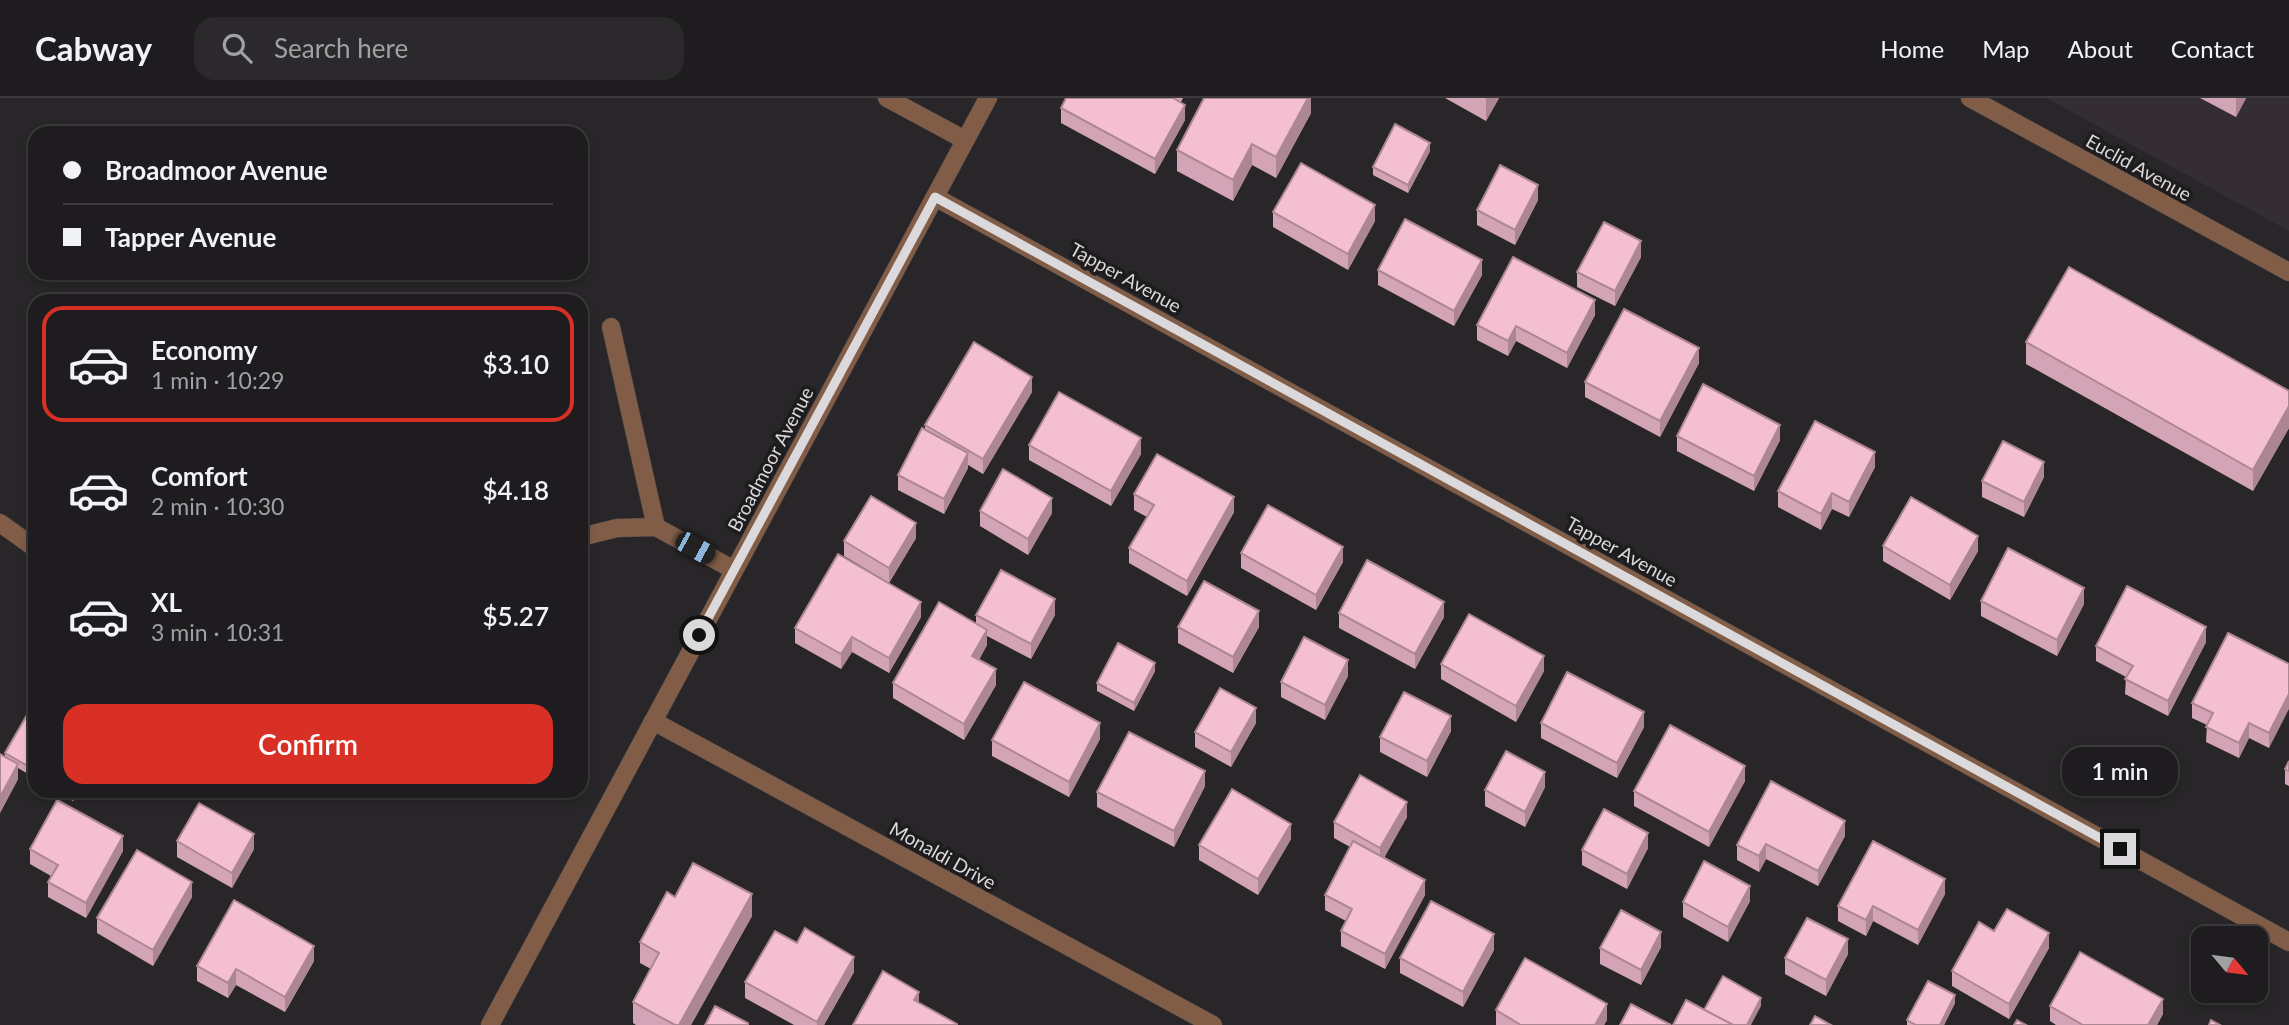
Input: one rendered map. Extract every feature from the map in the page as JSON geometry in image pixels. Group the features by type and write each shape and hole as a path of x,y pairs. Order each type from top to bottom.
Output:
{"street":[{"path":"887,98 965,140"},
{"name":"Broadmoor Avenue","path":"490,1025 988,98"},
{"name":"Euclid Avenue","path":"1970,98 2289,272"},
{"name":"Tapper Avenue","path":"935,197 2289,942"},
{"path":"611,327 656,527"},
{"path":"0,523 28,543"},
{"path":"588,535 617,528 656,527 734,570"},
{"name":"Monaldi Drive","path":"653,721 1213,1025"}],"shaded area":[{"path":"2046,98 2289,98 2289,231 2249,209"}],"building":[{"path":"1066,98 1173,98 1185,105 1155,159 1061,108"},
{"path":"1204,98 1308,98 1276,157 1252,144 1233,180 1177,150"},
{"path":"1395,124 1430,143 1408,185 1373,167"},
{"path":"1301,163 1375,205 1348,254 1273,212"},
{"path":"1500,165 1538,185 1515,230 1477,210"},
{"path":"1405,219 1482,260 1454,311 1378,270"},
{"path":"1604,222 1641,241 1615,291 1577,272"},
{"path":"1513,257 1595,300 1567,353 1516,326 1508,341 1477,325"},
{"path":"2069,267 2289,391 2289,406 2253,470 2026,342"},
{"path":"1624,309 1699,348 1660,421 1585,382"},
{"path":"974,342 1032,377 983,459 925,425"},
{"path":"1703,384 1780,425 1754,476 1677,436"},
{"path":"1059,392 1141,438 1111,491 1029,445"},
{"path":"1815,421 1875,452 1849,502 1832,493 1821,514 1778,491"},
{"path":"922,428 968,453 944,499 898,475"},
{"path":"2003,441 2044,462 2024,502 1982,481"},
{"path":"1157,454 1234,497 1187,581 1129,548 1154,505 1134,494"},
{"path":"1003,469 1052,498 1028,539 980,511"},
{"path":"871,496 916,523 889,568 844,541"},
{"path":"1911,497 1978,536 1950,585 1883,546"},
{"path":"1268,505 1343,547 1316,595 1241,553"},
{"path":"2008,548 2084,588 2057,640 1981,601"},
{"path":"838,554 921,602 889,658 852,637 841,654 795,628"},
{"path":"1367,560 1444,602 1415,654 1339,613"},
{"path":"1001,570 1055,599 1031,644 976,615"},
{"path":"1204,581 1259,611 1233,657 1178,627"},
{"path":"2127,586 2206,627 2168,701 2125,679 2133,666 2096,646"},
{"path":"939,602 987,630 972,656 996,669 964,724 893,683"},
{"path":"1469,614 1544,656 1516,706 1441,664"},
{"path":"2228,633 2289,664 2289,694 2269,733 2249,723 2239,743 2206,727 2213,713 2192,703"},
{"path":"1304,637 1348,660 1325,705 1281,682"},
{"path":"1118,643 1155,663 1134,703 1097,683"},
{"path":"1567,672 1644,712 1617,763 1541,723"},
{"path":"1024,682 1100,723 1069,782 992,740"},
{"path":"1220,688 1256,708 1231,752 1195,732"},
{"path":"1404,692 1451,716 1427,761 1380,737"},
{"path":"27,715 28,766 5,753"},
{"path":"1670,725 1745,766 1709,832 1634,791"},
{"path":"1129,732 1205,771 1174,831 1097,792"},
{"path":"1506,751 1545,772 1525,812 1485,790"},
{"path":"0,754 18,764 0,797"},
{"path":"1360,775 1407,802 1380,848 1334,822"},
{"path":"1771,781 1845,821 1818,871 1766,844 1759,856 1737,845"},
{"path":"1232,789 1291,824 1258,879 1199,845"},
{"path":"57,800 123,836 86,903 48,882 58,865 30,849"},
{"path":"199,803 254,834 232,873 177,841"},
{"path":"1604,809 1648,833 1627,874 1582,850"},
{"path":"1353,841 1425,880 1385,954 1341,931 1352,909 1325,895"},
{"path":"1873,841 1945,879 1918,930 1873,906 1866,920 1838,906"},
{"path":"137,850 192,882 153,950 97,918"},
{"path":"1704,861 1750,886 1728,927 1683,902"},
{"path":"693,863 752,894 679,1025 675,1025 633,1002 659,953 640,942 667,892 675,897"},
{"path":"234,900 314,946 285,997 236,969 228,983 197,966"},
{"path":"1431,901 1494,934 1463,992 1400,958"},
{"path":"2007,909 2049,933 2009,1004 1952,971 1979,922 1994,931"},
{"path":"1621,910 1661,932 1641,970 1600,948"},
{"path":"1807,918 1848,939 1826,980 1785,958"},
{"path":"805,928 854,957 817,1022 745,982 775,931 797,943"},
{"path":"2080,952 2163,999 2148,1025 2083,1025 2050,1006"},
{"path":"1525,958 1607,1004 1595,1025 1521,1025 1496,1010"},
{"path":"883,971 919,992 914,1000 957,1025 853,1025"},
{"path":"1723,976 1761,998 1747,1025 1733,1025 1704,1010"},
{"path":"1928,981 1955,995 1940,1025 1916,1025 1907,1020"},
{"path":"1686,1000 1733,1025 1673,1025"},
{"path":"1631,1004 1671,1025 1620,1025"},
{"path":"715,1006 748,1023 748,1025 705,1025"},
{"path":"1815,1016 1831,1025 1810,1025"}],"route":[{"path":"699,635 935,197 2120,849"}]}
